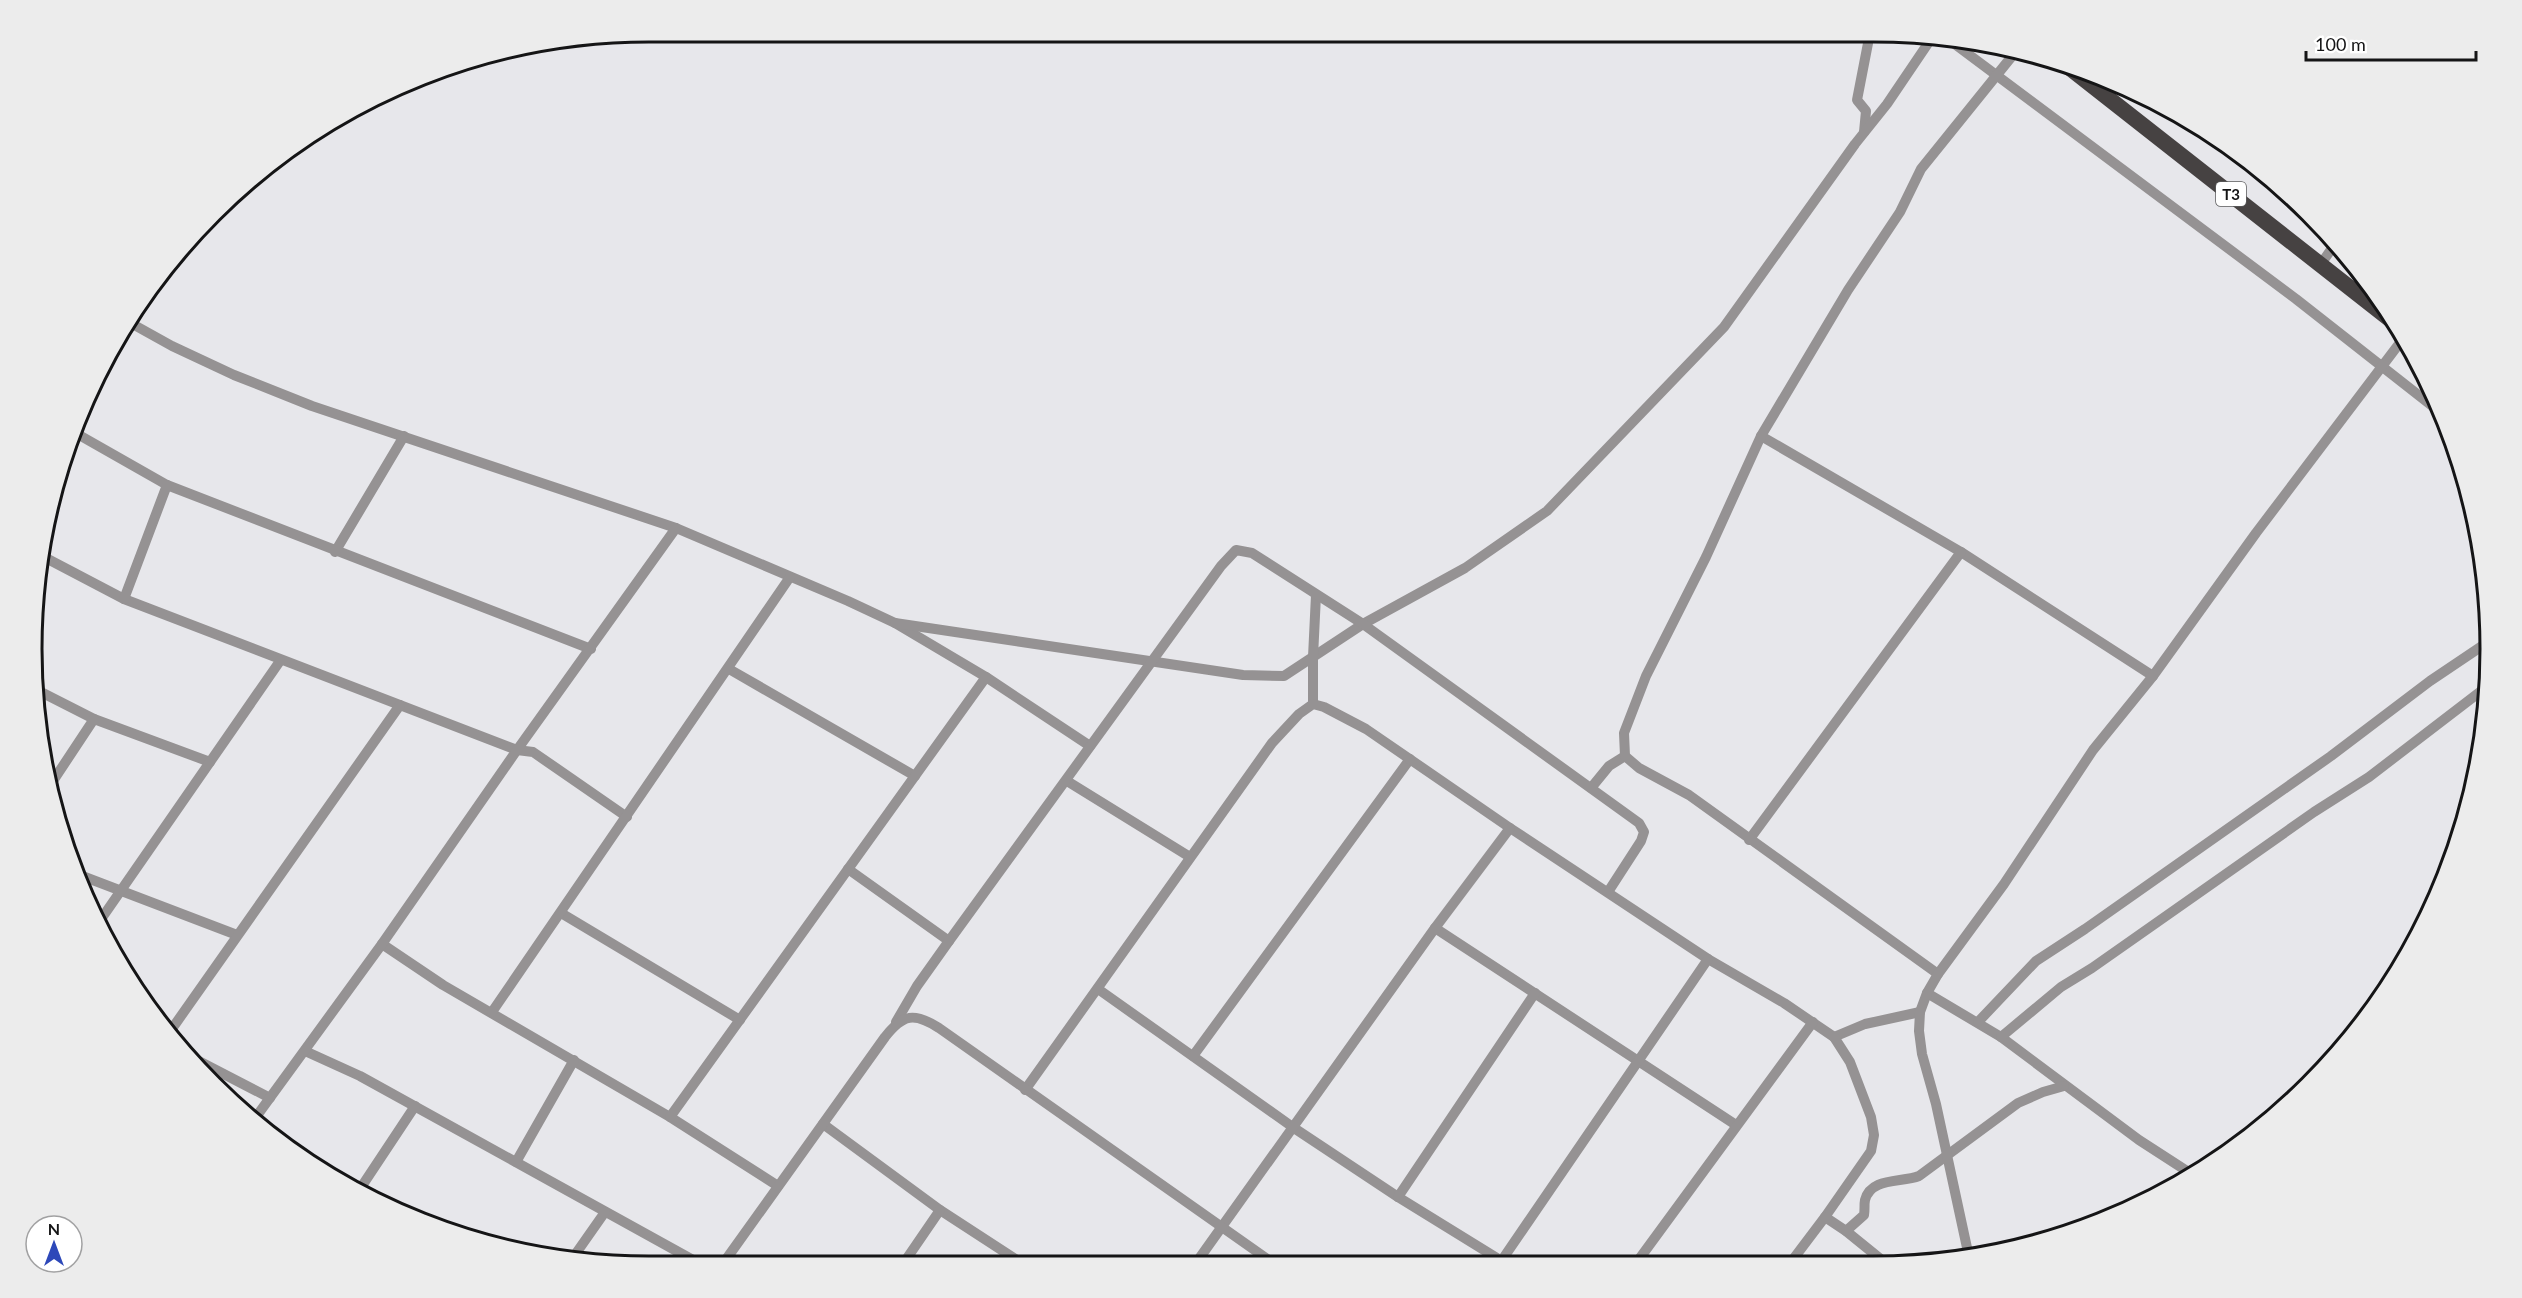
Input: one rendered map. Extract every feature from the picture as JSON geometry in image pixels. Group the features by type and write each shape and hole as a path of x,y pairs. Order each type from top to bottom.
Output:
{"highway":[{"name":"T3","path":"2087,81 2374,307"}],"street":[{"path":"1864,133 1866,111 1857,100 1868,42"},
{"path":"896,623 1150,662 1269,677 1284,676 1363,624 1465,568 1547,511 1724,327 1887,104 1927,44"},
{"path":"1961,49 2426,400"},
{"path":"1938,974 1689,795 1639,768 1625,756 1624,733 1646,676 1706,557 1761,436 1848,291 1900,212 1921,169 2011,59"},
{"path":"2321,264 2330,251"},
{"path":"135,326 172,346 234,375 312,406 676,528 790,576 896,623 986,677 1090,746"},
{"path":"1967,1248 1936,1104 1922,1054 1919,1030 1920,1012 1927,993 1938,974 2004,884 2093,750 2153,676 2256,532 2398,345"},
{"path":"335,552 404,436"},
{"path":"1761,436 1961,552 2153,676"},
{"path":"81,437 167,485 335,552 591,649"},
{"path":"124,599 167,485"},
{"path":"259,1114 382,944 676,528"},
{"path":"728,1256 896,1022 917,986 949,940 1067,781 1150,662 1221,566 1236,550 1252,553 1363,624 1639,823 1644,832 1624,869 1608,892"},
{"path":"1749,840 1961,552"},
{"path":"49,560 124,599 280,661 517,750 533,752 627,817"},
{"path":"492,1012 729,669 790,576"},
{"path":"1313,704 1316,595"},
{"path":"1978,1022 2036,961 2095,923 2480,647"},
{"path":"104,915 280,661"},
{"path":"729,669 915,776"},
{"path":"670,1117 986,677"},
{"path":"43,693 94,719 210,762"},
{"path":"2001,1037 2061,987 2092,968 2314,812 2369,777 2479,693"},
{"path":"1313,704 1324,707 1366,729 1510,828 1708,958 1834,1036 1850,1062 1871,1117 1874,1135 1871,1151 1796,1256"},
{"path":"1025,1090 1272,743 1299,714 1313,704"},
{"path":"173,1026 400,705"},
{"path":"56,776 94,719"},
{"path":"1591,788 1609,766 1625,756"},
{"path":"1193,1056 1410,759"},
{"path":"1067,781 1190,857"},
{"path":"1201,1256 1435,928 1510,828"},
{"path":"848,869 949,940"},
{"path":"87,878 237,935"},
{"path":"561,912 740,1020"},
{"path":"1435,928 1736,1125"},
{"path":"382,944 442,985 670,1117 778,1186"},
{"path":"1506,1256 1708,958"},
{"path":"1098,989 1294,1128 1398,1197 1495,1256"},
{"path":"1398,1197 1535,993"},
{"path":"1927,993 2001,1037 2064,1086 2184,1170"},
{"path":"1834,1036 1866,1024 1920,1012"},
{"path":"896,1022 910,1017 923,1018 1263,1256"},
{"path":"1641,1256 1813,1022"},
{"path":"305,1051 360,1076 686,1256"},
{"path":"516,1162 574,1060"},
{"path":"209,1066 270,1098"},
{"path":"1846,1231 1864,1215 1865,1200 1876,1184 1905,1181 1919,1176 2018,1103 2064,1086"},
{"path":"363,1184 415,1106"},
{"path":"823,1124 940,1210 1011,1256"},
{"path":"908,1256 940,1210"},
{"path":"577,1252 605,1212"},
{"path":"1825,1217 1877,1256"}]}
